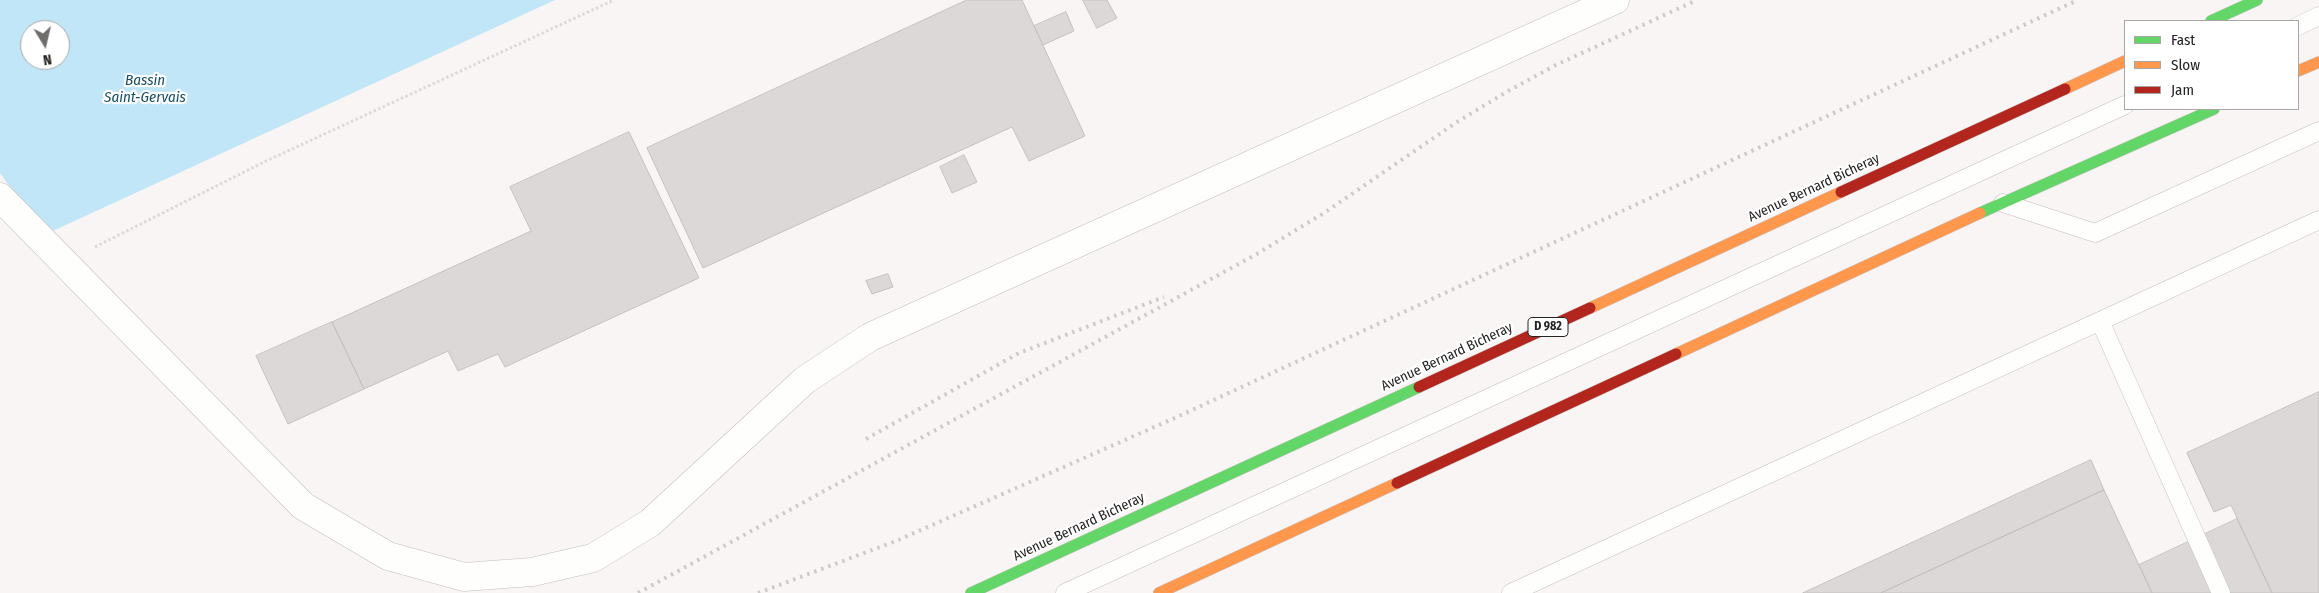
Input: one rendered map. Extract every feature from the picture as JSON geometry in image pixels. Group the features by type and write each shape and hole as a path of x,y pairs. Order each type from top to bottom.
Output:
{"main road":[{"path":"2213,20 2257,0"},
{"name":"Avenue Bernard Bicheray","path":"971,593 2124,61"},
{"path":"2299,71 2319,62"},
{"path":"1159,593 2003,203 2212,110"}],"street":[{"path":"0,197 303,506 388,556 464,577 532,572 593,558 650,523 805,380 870,337 1615,0"}],"lane":[{"path":"2299,26 2319,16"},
{"path":"1065,593 2124,105"},
{"path":"2003,203 2095,233 2319,131"},
{"path":"1511,593 2319,220"},
{"path":"2100,321 2221,593"}],"path":[{"path":"65,263 264,162 614,0"}],"water":[{"name":"Bassin Saint-Gervais","path":"0,0 555,0 44,235 0,173"}],"building":[{"path":"967,0 1022,0 1085,136 1029,161 1012,127 703,268 647,148"},
{"path":"1083,0 1107,0 1117,18 1097,28"},
{"path":"1066,12 1074,31 1043,45 1034,26"},
{"path":"629,132 699,278 505,367 498,354 458,371 448,351 364,389 332,322 531,231 510,187"},
{"path":"964,155 977,182 952,193 940,167"},
{"path":"888,274 893,287 872,294 866,281"},
{"path":"332,322 364,389 288,424 256,356"},
{"path":"2319,392 2319,593 2272,593 2231,505 2214,512 2187,453"},
{"path":"2091,460 2104,490 1881,593 1803,593"},
{"path":"2104,490 2152,593 1881,593"},
{"path":"2237,519 2272,593 2152,593 2139,565"}],"railway":[{"path":"638,593 1255,255 1324,213 1457,122 1508,91 1556,65 1697,0"},
{"path":"758,593 896,541 1177,417 2078,0"},
{"path":"866,439 1019,353 1164,297"}],"traffic: fast":[{"path":"2213,20 2257,0"},
{"path":"1980,213 2212,110"},
{"path":"971,593 1419,387"}],"traffic: slow":[{"path":"2065,89 2124,61"},
{"path":"2299,71 2319,62"},
{"path":"1590,308 1841,192"},
{"path":"1676,354 1980,213"},
{"path":"1159,593 1397,483"}],"traffic: jam":[{"path":"1841,192 2065,89"},
{"path":"1419,387 1590,308"},
{"path":"1397,483 1676,354"}]}
